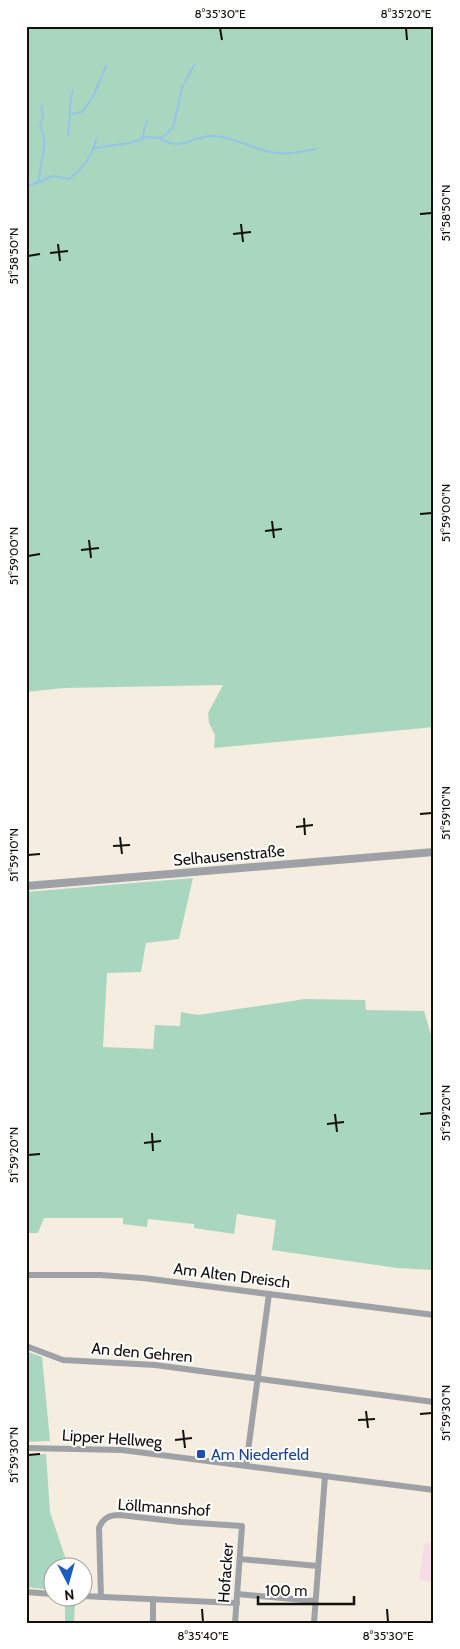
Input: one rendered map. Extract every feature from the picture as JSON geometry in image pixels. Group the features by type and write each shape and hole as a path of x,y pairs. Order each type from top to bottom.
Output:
{"street":[{"name":"Selhausenstraße","path":"26,886 434,852"},
{"name":"Am Alten Dreisch","path":"26,1275 100,1275 143,1278 434,1315"},
{"path":"246,1466 269,1294"},
{"name":"An den Gehren","path":"26,1346 63,1360 133,1363 434,1402"},
{"name":"Lipper Hellweg","path":"26,1448 122,1450 434,1490"},
{"path":"314,1623 325,1476"},
{"name":"Löllmannshof","path":"101,1597 99,1528 102,1522 110,1516 120,1515 242,1526"},
{"name":"Hofacker","path":"235,1623 242,1526"},
{"path":"240,1559 318,1566"},
{"path":"26,1592 42,1593"},
{"path":"237,1594 315,1601"},
{"path":"92,1597 237,1603"},
{"path":"153,1623 154,1599"}],"shaded area":[{"path":"434,1540 434,1582 419,1580 424,1545"}],"green space":[{"path":"26,26 434,26 434,727 214,748 215,735 209,723 208,713 223,685 64,688 26,692"},
{"path":"193,878 179,939 146,943 141,972 107,973 103,1047 153,1049 155,1025 180,1026 181,1012 198,1015 305,999 365,1000 366,1010 424,1011 431,1035 434,1035 434,1270 397,1268 272,1250 276,1220 237,1214 234,1234 194,1228 194,1224 148,1219 147,1227 123,1224 123,1218 44,1218 38,1233 26,1233 26,892"},
{"path":"26,1351 42,1357 50,1441 26,1442"},
{"path":"46,1454 50,1512 65,1556 42,1556 42,1589 26,1587 26,1455"},
{"path":"65,1606 75,1606 74,1623 65,1623"}],"waterway":[{"path":"94,148 130,143 147,137 160,138 167,134 174,124 182,88 194,65"},
{"path":"72,114 82,112 93,97 106,66"},
{"path":"68,135 73,90"},
{"path":"39,181 44,147 43,133 40,126 43,117 41,106"},
{"path":"142,138 147,121"},
{"path":"160,138 167,142 181,144 206,136 214,136 238,141 261,150 282,153 316,149"},
{"path":"26,187 53,176 69,179 86,162 96,139"}],"place":[{"name":"Am Niederfeld","path":"201,1454"}]}
